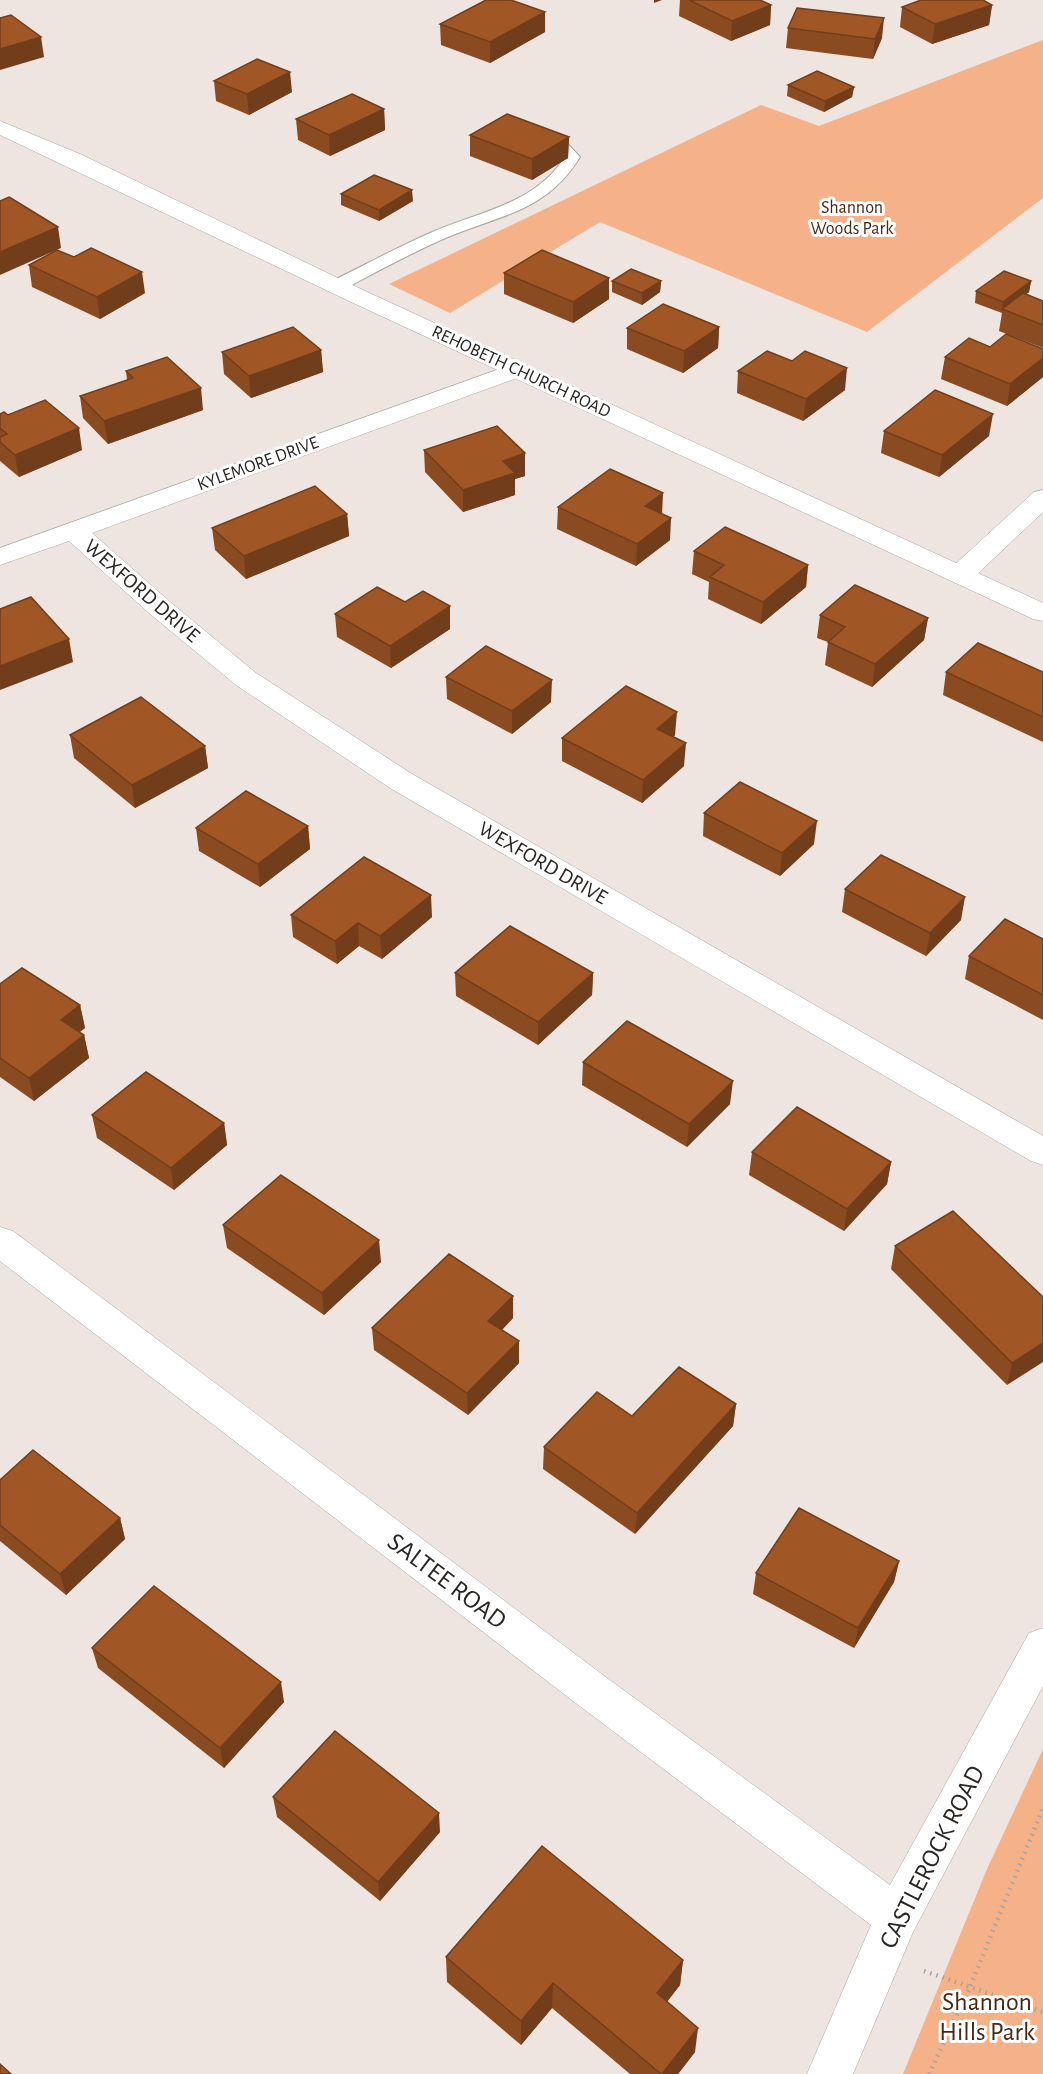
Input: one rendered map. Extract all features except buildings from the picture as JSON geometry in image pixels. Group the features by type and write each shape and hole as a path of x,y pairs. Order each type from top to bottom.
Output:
{"street":[{"name":"REHOBETH CHURCH ROAD","path":"0,127 516,370 1043,613"},
{"name":"KYLEMORE DRIVE","path":"0,557 516,370"},
{"path":"961,574 1043,498"},
{"name":"WEXFORD DRIVE","path":"74,531 159,608 246,679 401,781 1043,1152"},
{"name":"SALTEE ROAD","path":"0,1241 588,1688 897,1917"},
{"name":"CASTLEROCK ROAD","path":"830,2074 897,1917 1043,1646"}],"lane":[{"path":"336,286 447,231 526,202 541,193 567,166 572,157 560,146"}],"path":[{"path":"929,2074 970,1987 1043,1808"},
{"path":"881,1956 1043,2012"}],"green space":[{"name":"Shannon Woods Park","path":"1043,40 1043,198 867,332 600,222 450,313 389,284 761,105 819,126"},
{"name":"Shannon Hills Park","path":"1043,1749 1043,2074 903,2074 987,1869"}]}
